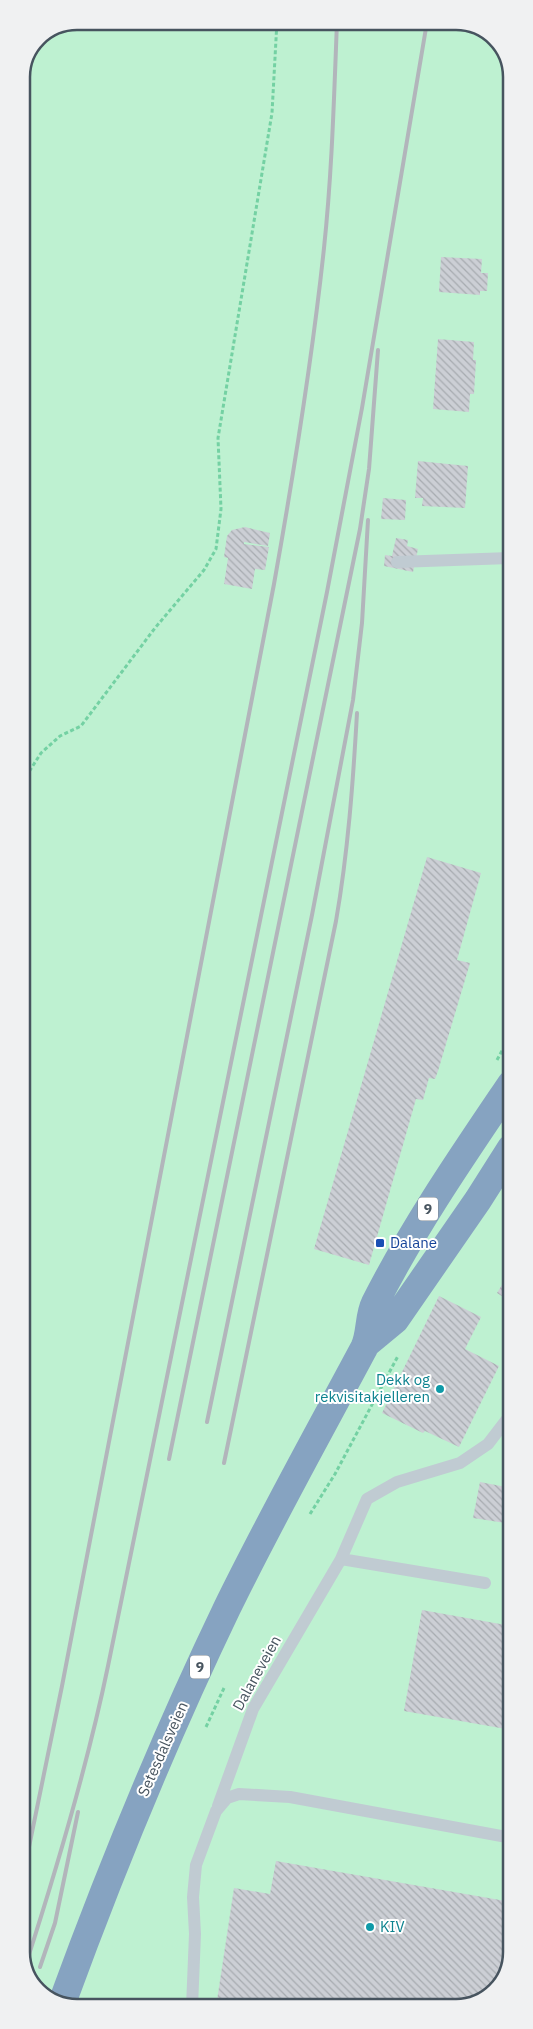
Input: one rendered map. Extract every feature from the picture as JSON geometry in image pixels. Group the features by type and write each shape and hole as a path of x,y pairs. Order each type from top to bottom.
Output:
{"highway":[{"name":"Setesdalsveien","path":"64,1997 131,1821 188,1691 228,1606 304,1458 366,1344 373,1307 404,1248 503,1096"},
{"name":"Setesdalsveien","path":"366,1344 395,1320 503,1161"}],"lane":[{"path":"397,562 503,558"},
{"name":"Dalaneveien","path":"192,1999 195,1934 193,1897 196,1865 253,1709 341,1559 367,1499 397,1482 460,1463 488,1444 503,1425"},
{"path":"341,1559 485,1583"},
{"path":"216,1810 227,1798 239,1794 290,1797 503,1836"}],"path":[{"path":"30,769 41,753 60,736 81,726 156,628 204,570 216,549 221,509 218,438 272,113 277,30"},
{"path":"306,1521 335,1474 400,1353"},
{"path":"204,1732 224,1687"}],"green space":[{"path":"459,30 474,34 487,42 497,54 502,68 503,1958 497,1975 491,1983 479,1993 465,1998 74,1999 59,1995 46,1987 36,1975 31,1961 30,77 31,68 38,51 51,38 68,31"}],"building":[{"path":"441,257 482,259 481,273 488,273 487,291 480,291 480,295 439,292"},
{"path":"438,339 474,342 473,360 476,360 474,394 470,394 469,412 433,409"},
{"path":"418,461 468,466 465,508 422,506 423,498 415,498"},
{"path":"383,498 406,500 405,520 381,519"},
{"path":"245,527 270,533 268,546 244,542 244,544 269,547 265,570 255,569 252,589 224,584 228,558 224,557 227,536 232,530"},
{"path":"396,538 408,540 407,546 418,549 413,572 384,566 385,555 392,556"},
{"path":"427,857 481,873 457,960 470,963 435,1079 429,1078 423,1100 416,1099 369,1265 314,1249"},
{"path":"503,1283 503,1297 497,1293"},
{"name":"Dekk og rekvisitakjelleren","path":"439,1296 481,1317 465,1349 499,1366 459,1447 425,1431 423,1433 382,1413"},
{"path":"480,1482 503,1486 503,1523 473,1518"},
{"path":"422,1610 503,1624 503,1728 404,1711"},
{"name":"KIV","path":"276,1861 503,1900 503,1958 497,1975 491,1983 479,1993 465,1998 217,1999 234,1888 270,1894"}],"railway":[{"path":"30,1842 62,1686 289,500 308,374 327,220 337,30"},
{"path":"30,1952 71,1818 108,1666 327,592 362,408 426,30"},
{"path":"169,1459 360,529 369,469 378,350"},
{"path":"207,1422 312,915 353,700 362,623 368,520"},
{"path":"224,1463 336,921 344,869 357,713"},
{"path":"40,1967 55,1923 78,1812"}],"place":[{"name":"Dalane","path":"380,1243"},
{"name":"Dekk og rekvisitakjelleren","path":"440,1389"},
{"name":"KIV","path":"370,1927"}]}
